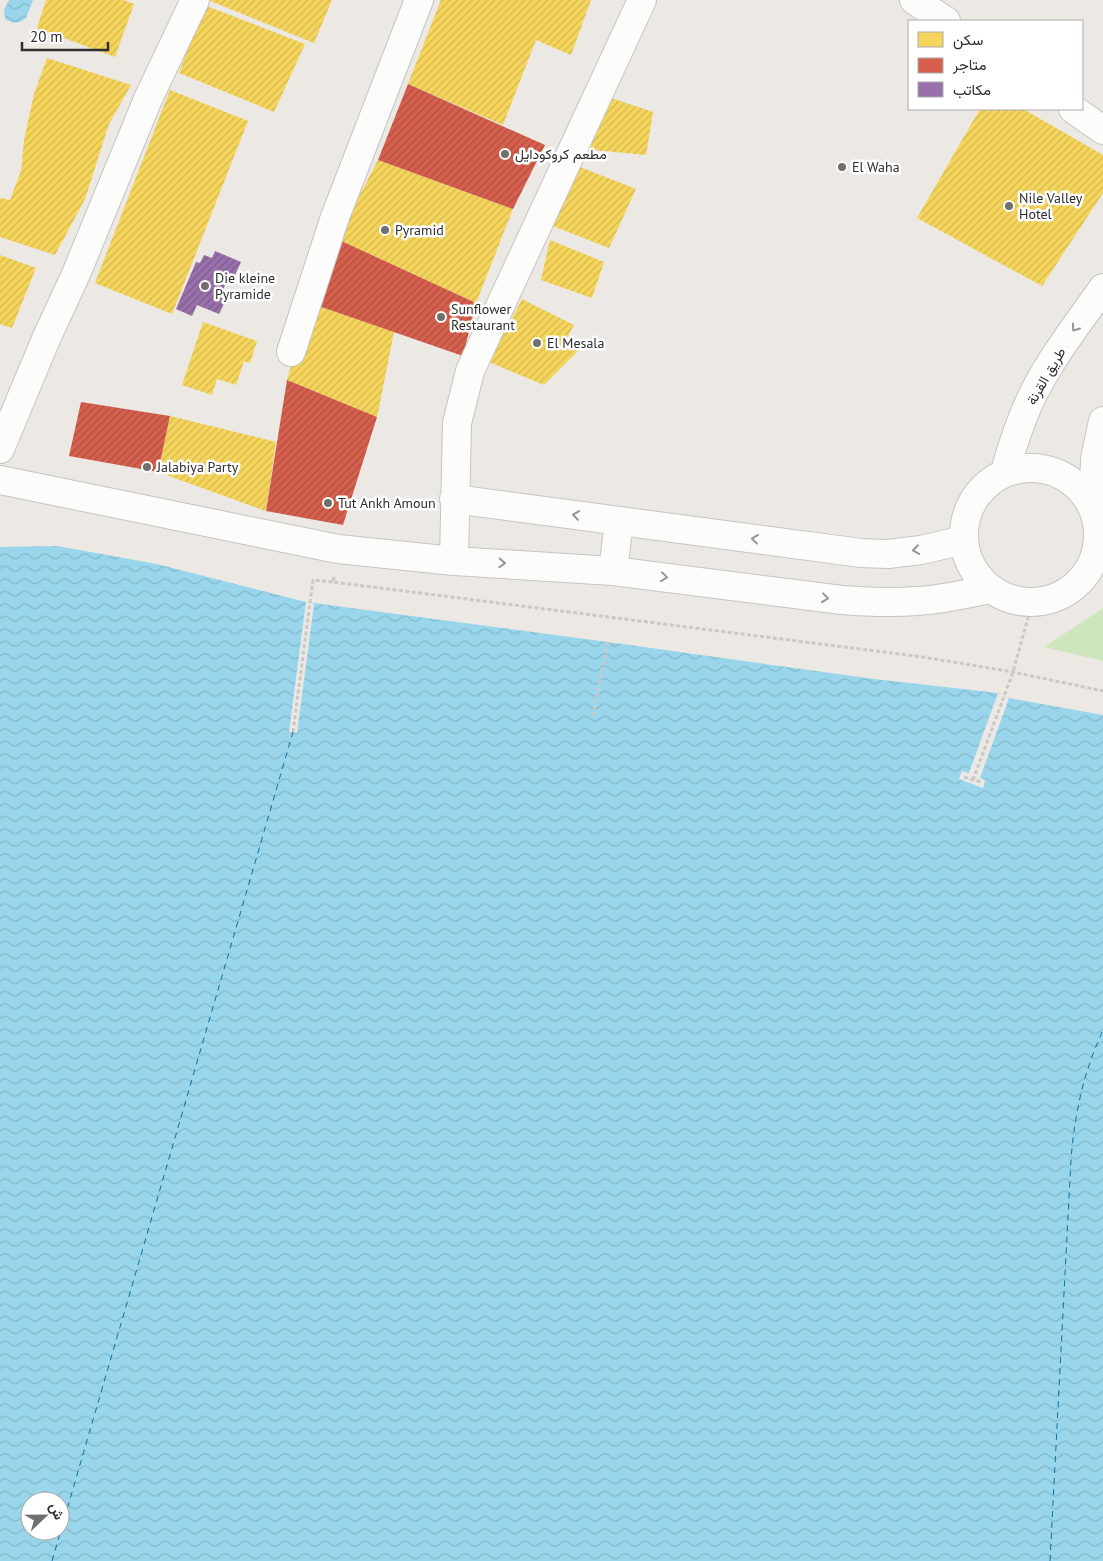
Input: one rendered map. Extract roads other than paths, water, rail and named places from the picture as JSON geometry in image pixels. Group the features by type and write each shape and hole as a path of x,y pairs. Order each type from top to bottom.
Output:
{"street":[{"path":"0,449 46,339 76,274 148,99 195,0"},
{"path":"290,352 335,216 419,0"},
{"path":"454,561 457,424 470,371 642,0"},
{"path":"914,0 944,20"},
{"path":"1074,110 1103,130"},
{"name":"طريق القرنة","path":"1005,472 1023,415 1036,388 1103,288"},
{"path":"1093,509 1084,494 1071,481 1056,473 1040,468 1022,468 1005,472 987,483 973,499 965,519 964,540 967,559 977,575 990,589 1017,602 1048,601 1064,594 1077,584 1099,559 1097,525 1093,509 1095,459 1103,421"},
{"path":"0,480 338,549 454,561 613,571 842,600 916,602 990,589"},
{"path":"454,499 861,553 888,554 921,550 964,540"},
{"path":"613,571 619,521"}],"water":[{"path":"9,0 33,0 26,18 16,23 5,19 4,10"},
{"path":"57,546 157,564 306,602 874,679 998,693 1009,698 1103,715 1103,1561 0,1561 0,547"}],"place":[{"name":"مطعم كروكودايل","path":"505,154"},
{"name":"El Waha","path":"842,167"},
{"name":"Nile Valley Hotel","path":"1009,206"},
{"name":"Pyramid","path":"385,230"},
{"name":"Die kleine Pyramide","path":"205,286"},
{"name":"Sunflower Restaurant","path":"441,317"},
{"name":"El Mesala","path":"537,343"},
{"name":"Jalabiya Party","path":"147,467"},
{"name":"Tut Ankh Amoun","path":"328,503"}]}
